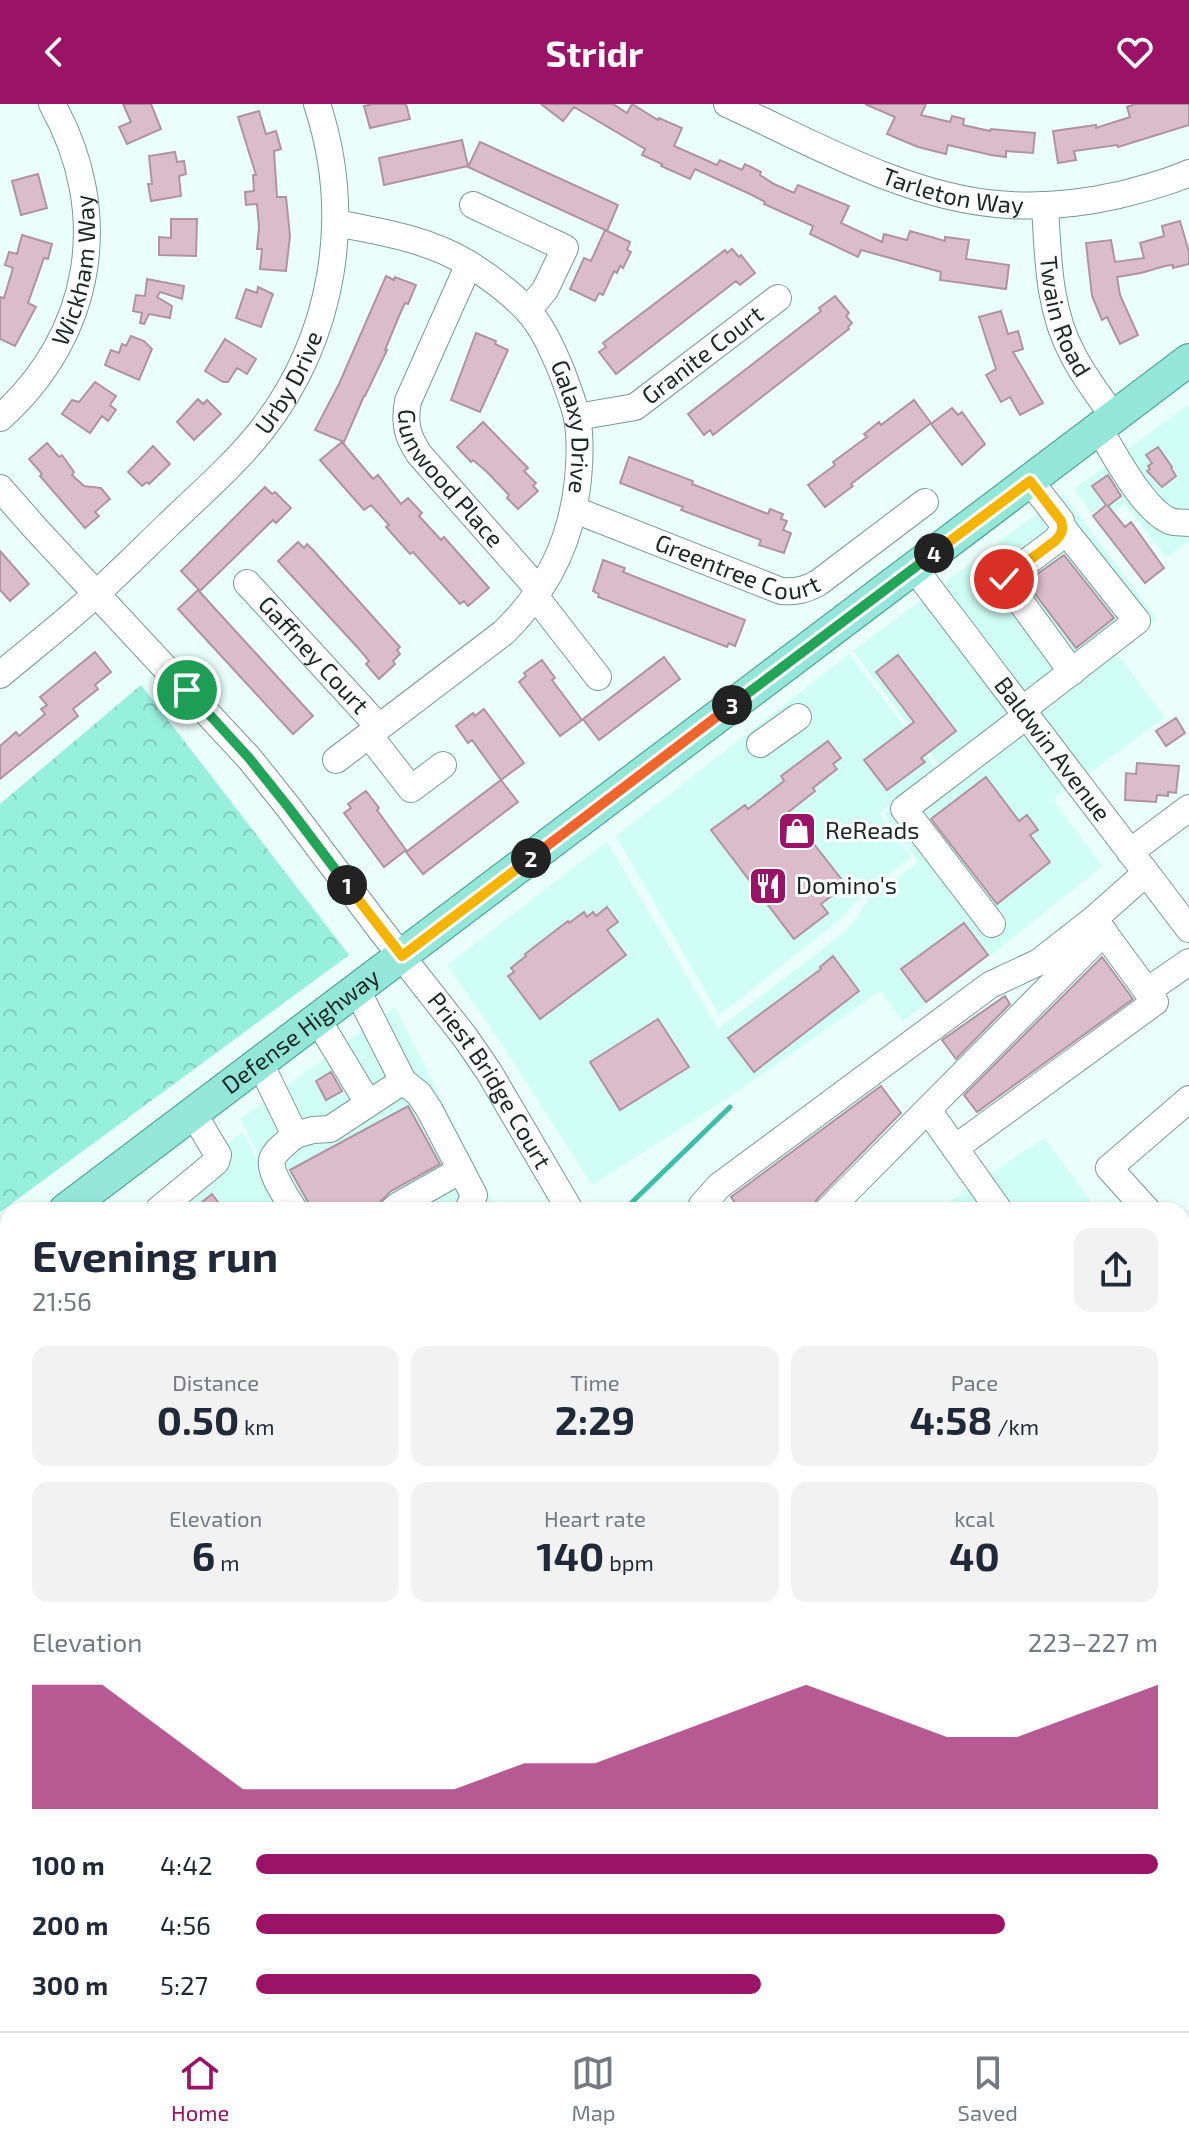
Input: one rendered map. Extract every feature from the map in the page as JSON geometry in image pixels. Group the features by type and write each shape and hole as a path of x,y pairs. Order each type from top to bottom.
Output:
{"main road":[{"name":"Defense Highway","path":"76,1202 1189,360"}],"street":[{"name":"Wickham Way","path":"0,418 38,380 55,354 80,293 86,261 88,227 84,190 77,162 52,104"},
{"name":"Urby Drive","path":"0,675 96,594 228,468 261,431 288,392 321,318 330,280 336,223 328,137 317,104"},
{"name":"Tarleton Way","path":"727,104 906,183 957,198 997,205 1045,205 1095,200 1139,190 1189,173"},
{"path":"473,205 565,248 545,290 528,310"},
{"name":"Twain Road","path":"1045,205 1052,299 1073,357 1142,498 1170,521 1189,523"},
{"name":"Galaxy Drive","path":"336,223 409,238 435,247 469,264 528,310 557,361 577,417 581,454 575,510 568,536 523,614 503,633 336,760"},
{"name":"Gunwood Place","path":"469,264 408,401 406,430 419,454 537,593 598,677"},
{"name":"Granite Court","path":"577,417 635,407 778,298"},
{"path":"992,924 904,809 1137,621 1030,481"},
{"name":"Priest Bridge Court","path":"0,488 249,758 289,808 440,1003 489,1072 565,1202"},
{"name":"Greentree Court","path":"575,510 781,591 795,592 818,583 925,502"},
{"path":"1063,528 1055,541 1004,579 1072,672"},
{"name":"Baldwin Avenue","path":"914,568 1189,929"},
{"name":"Gaffney Court","path":"247,583 374,731 411,789 443,765"},
{"path":"760,744 798,717"},
{"path":"1130,852 1189,808"},
{"path":"836,1202 928,1110 1146,873"},
{"path":"955,1148 1155,1002 1099,926"},
{"path":"705,1202 719,1186 990,985 1039,962 1099,926"},
{"path":"1147,991 1189,962"},
{"path":"357,990 403,1081 419,1094 429,1109 474,1195 471,1202"},
{"path":"318,1020 368,1103"},
{"path":"260,1063 295,1135"},
{"path":"289,1202 272,1171 272,1160 278,1151 295,1135 330,1129 403,1081"},
{"path":"1140,1202 1109,1168 1189,1099"},
{"path":"928,1110 993,1202"},
{"path":"168,1202 216,1162 218,1155 193,1113"},
{"path":"404,1202 461,1170"}],"shaded area":[{"path":"1189,404 1189,541 1166,558 1125,504 1109,515 1102,506 1092,514 1074,489"},
{"path":"1063,494 1157,619 1115,651 1165,717 1053,800 1102,866 903,1021 880,991 731,1096 592,1185 447,965 607,842 718,1029 827,946 854,922 869,898 918,862 884,813 940,767 853,651"},
{"path":"849,654 935,767 880,813 911,857 862,895 842,918 719,1015 616,836"},
{"path":"395,1007 493,1202 283,1202 240,1119"},
{"path":"243,1132 279,1202 147,1202"},
{"path":"1044,1138 1091,1202 950,1202"}],"green space":[{"path":"141,685 349,955 14,1202 0,1202 0,804"}],"building":[{"path":"123,104 151,104 161,129 127,144 119,127 131,122"},
{"path":"406,104 410,119 370,128 364,106"},
{"path":"541,104 613,104 627,113 632,104 658,120 682,128 674,146 717,165 720,160 742,170 745,164 761,172 760,175 774,184 794,193 798,185 849,206 841,223 882,242 884,234 907,240 910,231 945,241 945,237 969,240 966,259 1009,265 1006,289 940,280 941,272 861,250 858,257 810,234 813,226 764,204 750,194 695,169 690,179 661,166 642,155 645,149 574,107 563,121"},
{"path":"865,104 926,104 921,115 950,122 952,116 964,119 963,125 990,131 1035,133 1033,153 1006,151 1006,157 948,145 946,154 918,147 887,134 895,117"},
{"path":"1135,104 1189,104 1189,125 1118,147 1074,151 1076,160 1058,163 1053,131 1096,125 1096,128 1130,117 1127,107"},
{"path":"259,111 266,134 276,131 281,149 274,151 277,197 286,197 290,236 286,271 260,269 262,249 257,249 257,204 246,205 245,192 254,191 253,175 256,175 238,117"},
{"path":"462,140 468,166 384,185 379,158"},
{"path":"480,142 618,205 607,231 468,167"},
{"path":"175,152 177,162 184,161 186,174 179,176 181,196 151,201 149,156"},
{"path":"38,174 47,208 21,215 12,181"},
{"path":"171,219 197,219 196,256 159,255 159,237 171,238"},
{"path":"1180,221 1189,252 1189,264 1117,277 1120,295 1138,335 1120,344 1107,317 1102,320 1092,296 1086,243 1111,240 1115,262 1144,258 1140,243 1164,236 1162,226"},
{"path":"605,230 630,242 627,250 631,252 623,268 620,266 617,273 614,271 603,295 599,293 595,301 570,289 584,258 591,261"},
{"path":"22,235 52,244 28,303 36,307 15,346 0,339 0,297 4,298 13,268 5,265 9,252 17,254"},
{"path":"732,249 755,273 740,285 736,281 616,374 599,352 606,347 603,343 725,250 727,253"},
{"path":"386,276 416,285 399,316 387,350 344,442 315,430 339,384"},
{"path":"147,279 184,286 182,299 160,292 157,297 172,306 170,318 149,314 144,324 140,323 142,313 133,311 136,295 145,296"},
{"path":"258,287 273,294 261,327 236,318 246,289 257,293"},
{"path":"835,296 849,313 846,316 852,323 849,329 713,435 710,430 704,435 688,414 821,311 819,308"},
{"path":"1001,311 1008,334 1018,331 1023,349 1013,352 1043,403 1020,415 1010,397 1001,402 986,375 996,369 979,317"},
{"path":"476,333 508,350 480,412 451,400"},
{"path":"131,336 144,341 152,349 139,380 105,365 111,350 119,353 122,344 126,346"},
{"path":"225,339 256,359 247,374 237,368 228,382 205,371"},
{"path":"95,382 116,396 110,405 116,410 108,421 102,416 90,433 62,414 72,400 79,402"},
{"path":"198,399 203,404 207,400 221,414 194,440 177,422"},
{"path":"914,400 931,423 825,507 808,485 867,437 864,434"},
{"path":"952,408 958,415 962,412 985,444 962,465 931,424"},
{"path":"483,422 528,468 524,471 536,483 533,486 538,491 518,509 486,471 473,460 471,462 457,447"},
{"path":"342,442 373,479 378,475 401,504 408,498 422,513 419,516 441,540 444,537 489,588 468,606 464,601 460,604 413,552 410,554 371,505 364,510 320,460"},
{"path":"47,443 59,457 62,455 74,472 72,475 84,486 101,488 110,499 95,512 99,516 85,528 29,459"},
{"path":"153,446 170,464 149,484 147,482 142,486 128,472"},
{"path":"1158,447 1176,476 1162,487 1147,471 1152,463 1146,455"},
{"path":"629,457 768,514 770,509 783,514 781,519 787,521 783,530 791,533 784,553 759,545 761,540 620,483"},
{"path":"1108,475 1121,496 1108,506 1125,527 1131,522 1164,568 1145,583 1093,516 1106,505 1092,486"},
{"path":"265,487 291,508 276,523 273,520 200,591 181,571"},
{"path":"298,542 304,548 307,544 313,550 400,647 397,650 400,654 393,661 395,664 379,679 366,664 369,661 359,649 278,561"},
{"path":"0,551 29,584 10,601 0,590"},
{"path":"1064,555 1114,618 1076,648 1026,582"},
{"path":"603,560 625,568 623,572 745,620 735,646 729,643 727,647 598,597 599,594 593,591"},
{"path":"198,590 313,716 293,734 178,609"},
{"path":"95,652 111,672 95,685 98,689 73,709 78,716 0,779 0,746 16,732 19,736 45,714 41,709 47,705 40,697"},
{"path":"898,655 956,731 921,758 925,762 887,790 864,760 914,722 876,672"},
{"path":"664,657 680,679 599,740 583,719"},
{"path":"542,660 555,678 552,680 582,720 560,736 519,682 526,676 524,673"},
{"path":"484,709 524,763 501,780 472,740 468,743 456,726"},
{"path":"1176,718 1185,733 1166,746 1156,731"},
{"path":"828,741 841,758 833,764 837,769 786,814 846,885 821,904 828,913 794,939 711,830 745,805 748,809 784,781 781,776"},
{"path":"1137,763 1179,766 1176,793 1157,795 1156,802 1125,800 1126,773 1136,774"},
{"path":"986,777 1019,821 1027,815 1038,830 1030,835 1050,862 997,904 931,819"},
{"path":"501,780 518,802 423,874 406,852"},
{"path":"366,791 406,850 384,867 344,813 351,808 348,804"},
{"path":"607,907 618,922 607,930 626,955 540,1019 508,976 514,972 511,968 568,921 584,912 587,917 593,912 596,916"},
{"path":"964,923 988,955 926,1002 901,969"},
{"path":"833,956 859,991 754,1072 728,1038 821,969"},
{"path":"1102,957 1133,999 977,1112 964,1095"},
{"path":"1005,996 1010,1004 956,1059 942,1040"},
{"path":"658,1019 689,1067 620,1110 590,1062"},
{"path":"331,1072 342,1091 326,1100 316,1081"},
{"path":"881,1086 901,1113 815,1202 734,1202 731,1197"},
{"path":"408,1106 440,1164 391,1191 380,1202 308,1202 290,1170"},
{"path":"212,1194 218,1202 202,1202"}],"waterway":[{"path":"632,1202 730,1107"}],"place":[{"name":"ReReads","path":"797,831"},
{"name":"Domino's","path":"768,886"}],"route":[{"path":"187,690 249,758 402,956 1030,481 1063,528 1055,541 1004,579"}]}
